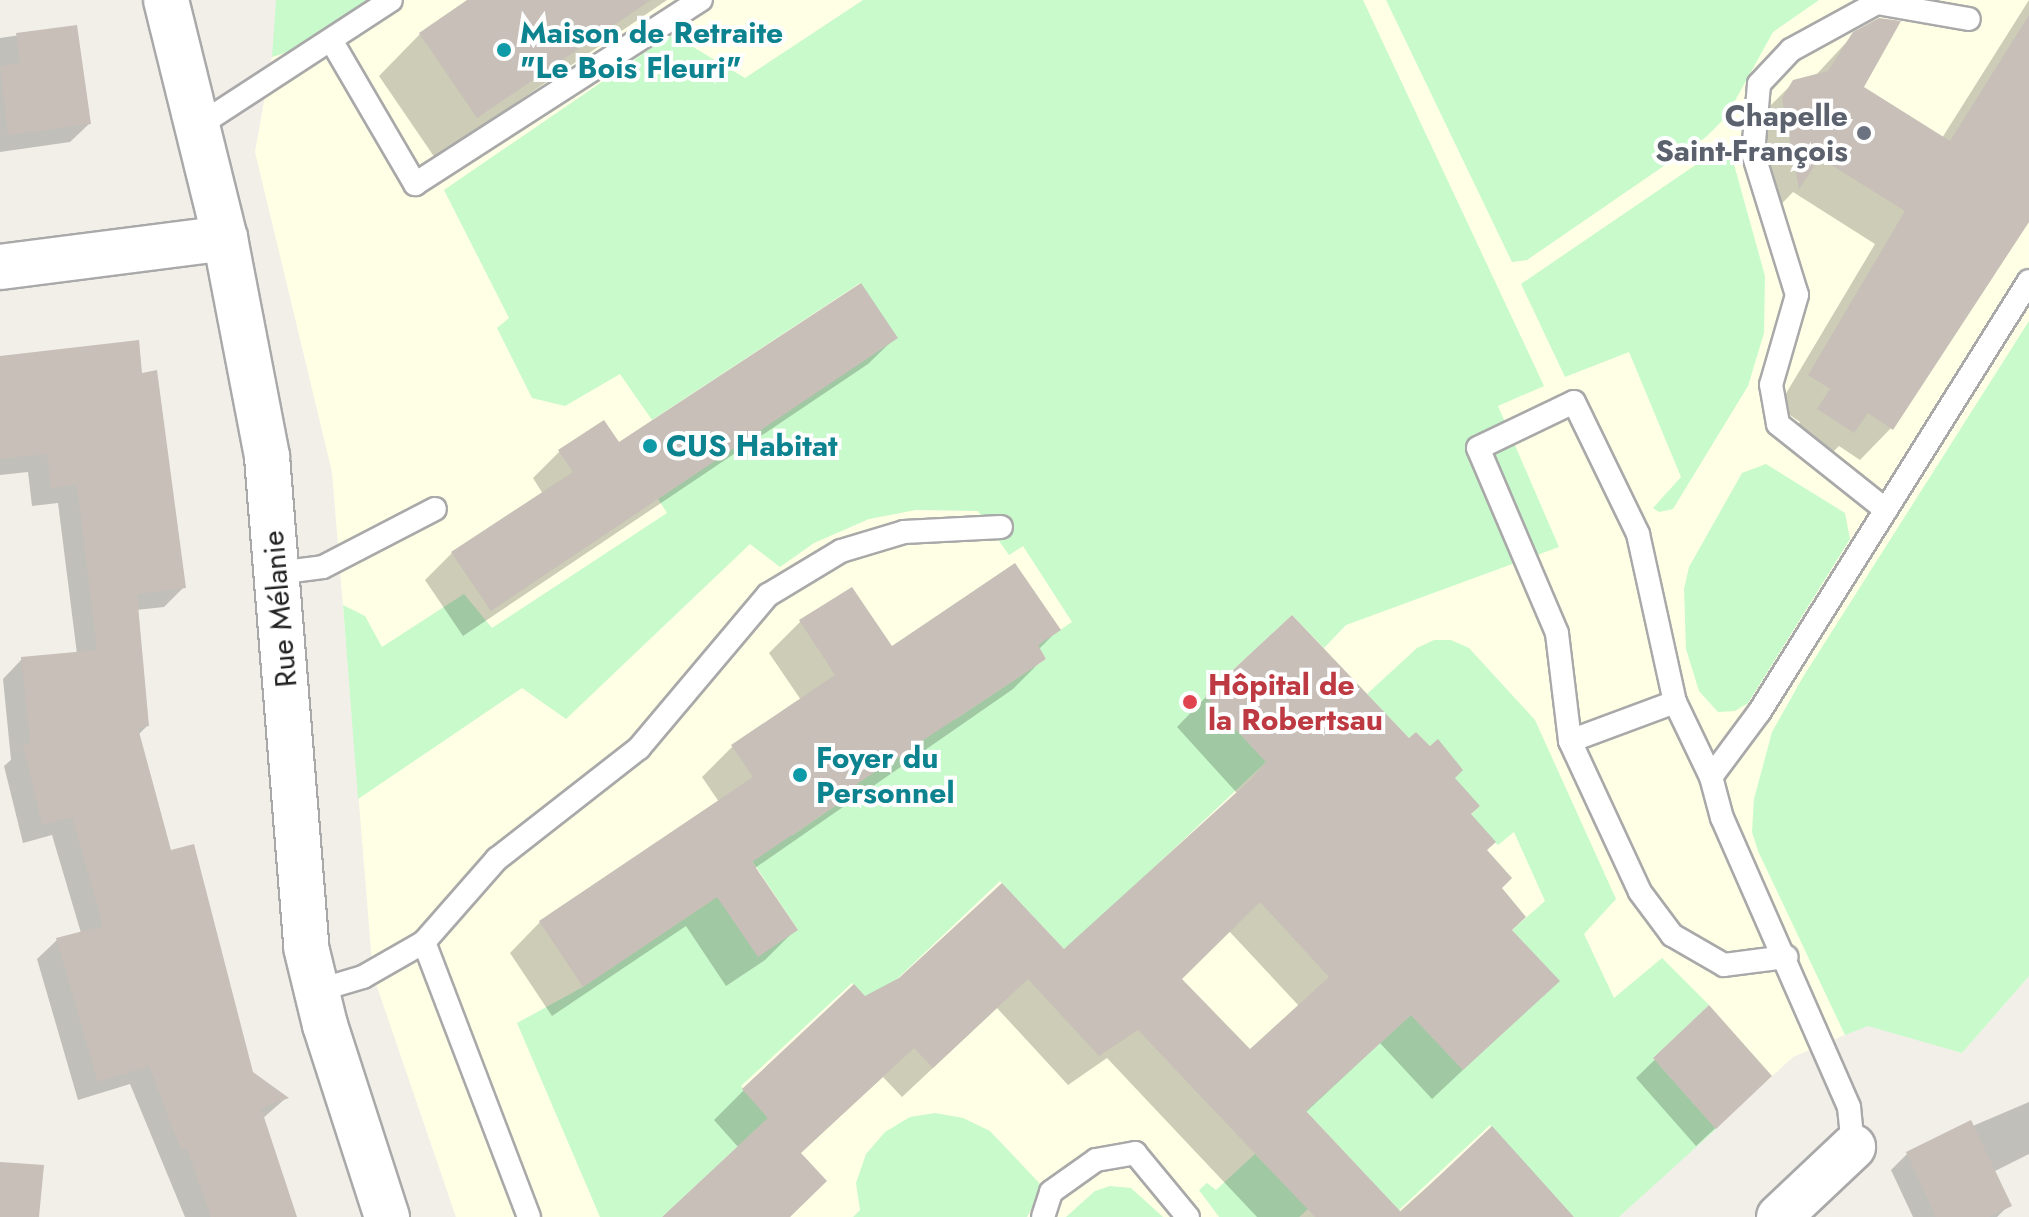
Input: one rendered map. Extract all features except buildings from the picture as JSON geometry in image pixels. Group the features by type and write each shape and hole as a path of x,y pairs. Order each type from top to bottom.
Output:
{"street":[{"name":"Rue Mélanie","path":"166,0 225,238 267,457 306,947 316,991 387,1217"},
{"path":"0,267 225,238"},
{"path":"1779,1217 1853,1147"}],"lane":[{"path":"198,126 391,0"},
{"path":"331,40 415,184 701,0"},
{"path":"1886,510 1778,424 1771,385 1797,295 1753,153 1759,84 1791,50 1877,3 1969,19"},
{"path":"1711,777 1760,711 2029,281"},
{"path":"1786,957 1724,965 1672,935 1640,892 1570,741 1557,633 1478,448 1574,402 1638,534 1675,702 1711,777 1722,818 1786,957 1849,1107 1853,1147"},
{"path":"277,573 323,567 435,509"},
{"path":"316,991 363,977 424,942 497,859 639,748 768,595 841,551 904,532 1001,527"},
{"path":"1570,741 1675,702"},
{"path":"424,942 529,1217"},
{"path":"1043,1217 1051,1192 1096,1160 1135,1153 1188,1217"}],"shaded area":[{"name":"Hôpital de la Robertsau","path":"276,0 2029,0 2029,976 1962,1053 1868,1025 1793,1057 1619,1217 456,1217 373,975 332,472 255,152 276,34"}],"green space":[{"path":"276,0 370,0 298,49 272,57"},
{"path":"863,0 1363,0 1544,386 1498,406 1559,547 1346,625 1324,648 1292,615 1205,696 1266,762 1080,937 1064,949 1000,881 875,1000 870,1001 852,983 741,1086 768,1118 662,1217 600,1217 517,1023 583,987 717,897 798,930 741,844 793,835 857,791 848,778 883,749 892,762 918,744 911,731 956,719 1046,659 1038,645 1072,622 1023,546 1009,555 978,511 916,510 869,519 814,543 780,567 750,544 566,719 522,688 358,799 343,605 365,616 382,647 464,594 492,628 667,513 658,499 897,337 860,283 652,420 620,374 565,406 532,398 497,328 509,318 444,190 666,38 673,35 745,78"},
{"path":"1386,0 1819,0 1773,32 1726,117 1706,137 1527,260 1512,262"},
{"path":"1730,150 1765,276 1764,333 1748,386 1673,509 1659,512 1653,508 1681,477 1629,352 1565,377 1521,284 1716,151"},
{"path":"2029,321 2029,976 1962,1053 1868,1026 1845,1035 1758,851 1752,832 1754,799 1772,732 1803,677"},
{"path":"1766,464 1845,513 1850,539 1748,703 1735,711 1718,712 1699,691 1686,649 1684,589 1689,567 1742,473"},
{"path":"1434,640 1451,640 1469,648 1535,720 1616,899 1584,934 1614,998 1662,958 1709,1005 1653,1058 1716,1129 1619,1217 1574,1217 1490,1125 1399,1210 1306,1111 1411,1015 1463,1070 1559,981 1512,930 1545,901 1514,832 1498,845 1467,818 1480,806 1451,782 1463,768 1459,770 1438,740 1430,746 1416,732 1409,738 1367,694 1417,648"},
{"path":"935,1113 963,1118 990,1131 1043,1187 1027,1217 853,1217 860,1210 856,1183 866,1154 885,1132 910,1117"},
{"path":"1255,1154 1308,1209 1299,1217 1219,1217 1199,1190 1207,1183 1216,1190"},
{"path":"1110,1186 1131,1188 1163,1217 1066,1217 1095,1191"}],"place":[{"name":"Maison de Retraite \"Le Bois Fleuri\"","path":"504,50"},
{"name":"Chapelle Saint-François","path":"1864,133"},
{"name":"CUS Habitat","path":"650,446"},
{"name":"Hôpital de la Robertsau","path":"1190,702"},
{"name":"Foyer du Personnel","path":"800,775"}]}
